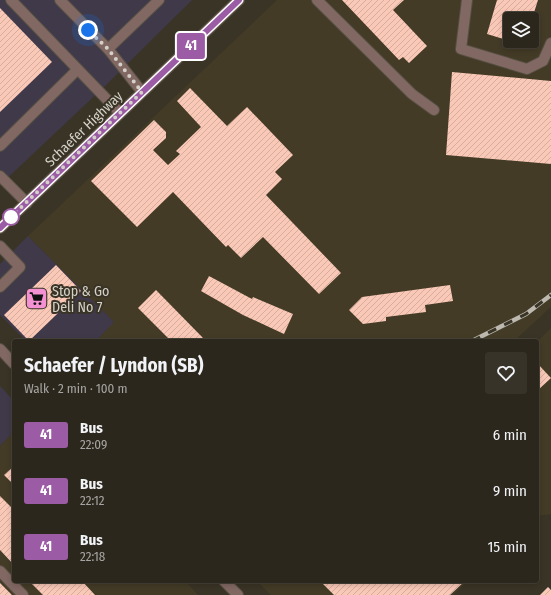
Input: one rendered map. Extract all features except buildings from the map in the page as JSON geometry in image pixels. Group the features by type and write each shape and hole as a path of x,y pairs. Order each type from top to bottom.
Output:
{"street":[{"path":"11,0 120,113"},
{"path":"60,0 108,49 142,92"},
{"path":"108,49 159,0"},
{"name":"Schaefer Highway","path":"0,228 239,0"},
{"path":"317,0 412,94 434,110"},
{"path":"467,0 461,49 527,69 543,61 551,42"},
{"path":"0,146 77,70"},
{"path":"0,176 27,203"},
{"path":"0,246 20,267 0,287"},
{"path":"0,349 12,362"},
{"path":"0,571 23,595"},
{"path":"226,583 238,595"}],"shaded area":[{"path":"0,0 192,0 106,85 0,185"},
{"path":"277,0 551,0 551,307 516,339 98,339 114,322 28,236"},
{"path":"28,236 115,322 98,339 24,339 0,315 0,264"},
{"path":"551,328 551,514 539,516 539,340"},
{"path":"0,386 12,399 12,434 0,446"},
{"path":"12,434 12,583 187,583 198,595 0,595 0,446"},
{"path":"259,583 466,583 453,595 271,595"}],"railway":[{"path":"476,339 526,314 551,295"}],"bus line":[{"name":"41","path":"0,228 239,0"}],"place":[{"name":"Stop & Go Deli No 7","path":"37,299"}],"route":[{"path":"11,217 142,92 108,49 88,30"}]}
